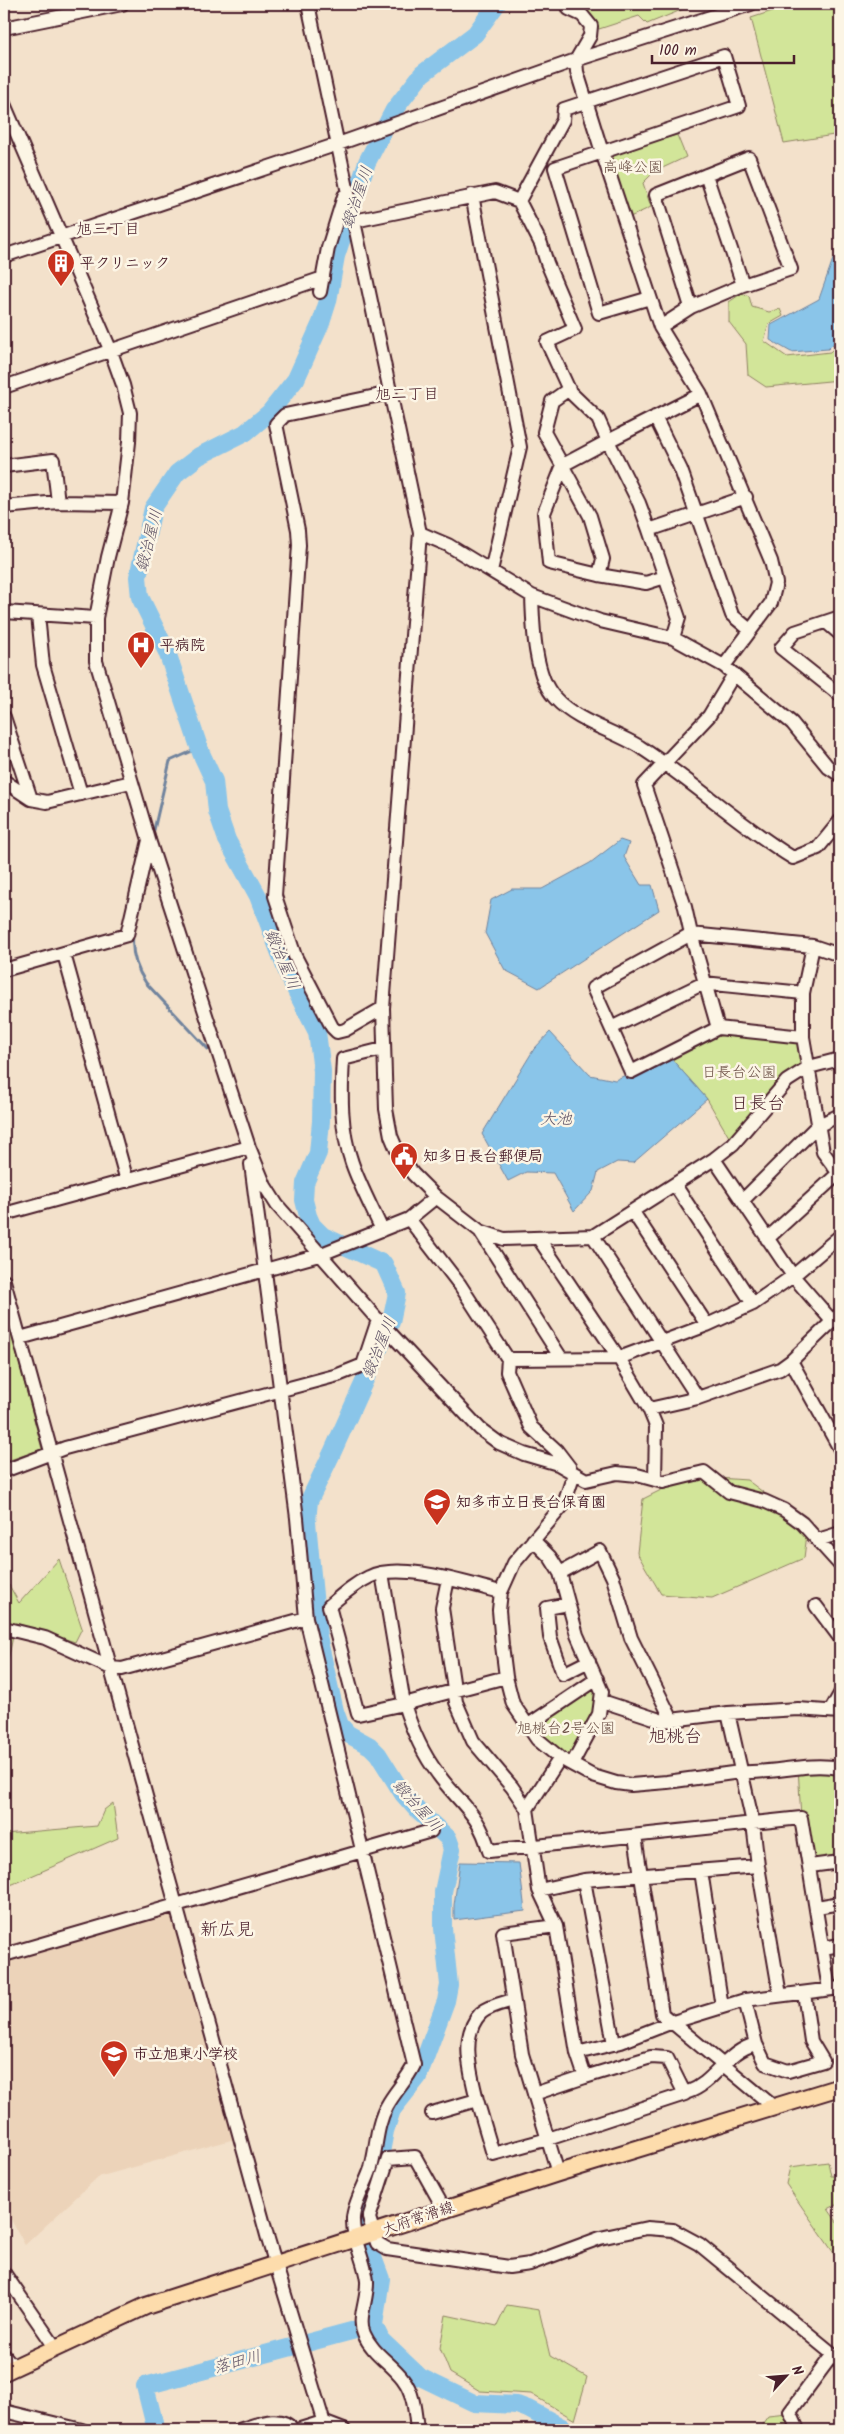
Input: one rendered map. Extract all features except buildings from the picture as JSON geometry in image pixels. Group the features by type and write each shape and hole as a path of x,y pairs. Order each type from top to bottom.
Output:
{"main road":[{"name":"大府常滑線","path":"7,2364 55,2347 146,2306 276,2266 558,2173 840,2087"}],"street":[{"path":"4,28 122,4"},
{"path":"308,4 420,533 383,1008 386,1109 391,1136 400,1155 413,1174 436,1197 480,1231 504,1239 593,1236 714,1159 733,1144 787,1081 809,1067 840,1059"},
{"path":"568,4 569,9 582,15 591,26 590,36 576,60 586,103 660,327 701,394 746,497 771,561 776,583 771,603 750,630 729,670 709,716 644,785 685,907 690,934 718,1028"},
{"path":"4,256 376,131 576,60 751,4"},
{"path":"519,201 563,120 564,109 724,56 739,106 555,168 599,313 650,298"},
{"path":"4,104 124,385 130,414 122,503 108,557 96,618 96,661 149,840 249,1147 265,1186 277,1205 319,1255 480,1429 507,1446 524,1454 558,1464 586,1480 617,1473 662,1482 704,1472 729,1492 764,1501 784,1510 818,1540 840,1565"},
{"path":"660,327 691,307 743,285 791,269 749,158 656,194 691,307"},
{"path":"706,175 743,285"},
{"path":"354,221 495,192 519,201 541,244 575,329 547,342 569,389 598,419 639,503 679,618 673,638"},
{"path":"320,292 330,240 344,196 349,195"},
{"path":"472,196 520,447 491,571"},
{"path":"4,387 110,349 323,278"},
{"path":"569,389 552,401 544,432 590,516 603,559 599,575"},
{"path":"383,1008 345,1030 337,1032 332,1027 295,956 275,896 299,545 276,424 285,415 390,393"},
{"path":"665,577 646,583 599,575 549,563 544,513 563,465 701,394"},
{"path":"655,417 681,470 732,615 750,630"},
{"path":"4,466 53,460 58,502"},
{"path":"649,530 746,497"},
{"path":"4,507 58,502 122,503"},
{"path":"420,533 448,545 532,596 600,621 673,638 729,670 792,723 828,767 839,772"},
{"path":"532,596 533,625 540,671 554,698 578,716 638,746 665,764 756,836 793,858 818,848 840,821"},
{"path":"4,612 38,616 96,618"},
{"path":"38,616 43,665 82,794"},
{"path":"840,618 795,632 781,648 840,695"},
{"path":"826,622 840,634"},
{"path":"4,717 31,799"},
{"path":"4,781 31,799 47,802 131,782"},
{"path":"4,970 127,935 149,840"},
{"path":"802,1037 718,1028 631,1072 593,988 690,934 813,946 840,955"},
{"path":"767,1239 840,1174 823,1152 802,1037 803,993 813,946"},
{"path":"64,954 127,1181"},
{"path":"611,1028 704,983 803,993"},
{"path":"382,1230 352,1162 342,1116 341,1090 343,1059 383,1049"},
{"path":"742,1201 817,1126 840,1116"},
{"path":"4,1214 249,1147"},
{"path":"249,1147 297,1518 306,1618 414,2065 407,2080 387,2105 381,2120 370,2169 353,2217 365,2236 387,2249 509,2266 530,2264 600,2238 647,2228 673,2230 699,2244 837,2357 790,2412 798,2430"},
{"path":"649,1409 698,1398 780,1369 791,1361 836,1317 792,1276 714,1159"},
{"path":"674,1185 753,1304"},
{"path":"20,1338 319,1255 409,1219 436,1197"},
{"path":"633,1212 707,1325"},
{"path":"409,1219 460,1285 508,1360 507,1372 531,1427 557,1451 574,1474"},
{"path":"480,1231 561,1358"},
{"path":"593,1236 698,1398"},
{"path":"508,1360 619,1358 707,1325 753,1304 792,1276 840,1236"},
{"path":"539,1239 619,1358 649,1409 656,1426 655,1480"},
{"path":"4,1281 178,1904 276,2266 325,2426"},
{"path":"4,1471 52,1453 338,1375 363,1365 378,1320"},
{"path":"791,1361 840,1449"},
{"path":"574,1474 564,1504 514,1563 501,1592 500,1619 506,1676 513,1704 537,1739 560,1758 593,1776 631,1785 740,1772 754,1773 823,1765 840,1768"},
{"path":"818,1540 840,1532"},
{"path":"533,1540 550,1557 560,1573 576,1635 597,1678 602,1701 599,1714 572,1764"},
{"path":"560,1573 600,1551 613,1578 631,1638 672,1720"},
{"path":"501,1592 412,1572 382,1572 352,1586 330,1606 358,1714 404,1704 506,1676"},
{"path":"382,1572 404,1704 411,1726 423,1752 449,1788 480,1823 488,1851 800,1818 823,1948 835,1989 745,2000 670,2023 614,2044 577,2053"},
{"path":"448,1579 442,1608 456,1702 473,1741 512,1786 528,1809 539,1890 556,1926 577,2053 585,2077"},
{"path":"568,1604 547,1608 550,1637 563,1674 589,1661"},
{"path":"816,1606 840,1638"},
{"path":"4,1628 44,1638 111,1668 122,1669 306,1618"},
{"path":"527,1726 597,1678"},
{"path":"602,1701 662,1721 728,1713 798,1709 835,1711 840,1694"},
{"path":"728,1713 753,1823 758,1866 780,1995"},
{"path":"528,1809 560,1758"},
{"path":"4,1955 431,1831"},
{"path":"635,1836 662,2014 670,2023 724,2063 774,2107"},
{"path":"810,1866 840,1862"},
{"path":"539,1890 584,1880 641,1877 758,1866"},
{"path":"701,1871 722,2007"},
{"path":"584,1880 614,2044"},
{"path":"817,1907 840,1903"},
{"path":"556,1926 503,1932 522,2054 558,2173"},
{"path":"823,1948 840,1945"},
{"path":"745,2000 756,2044 765,2063 788,2071 823,2061 811,2041 804,1993"},
{"path":"513,2000 481,2013 468,2042 471,2072 477,2100 493,2154 548,2139 685,2094 666,2058 651,2057 534,2094"},
{"path":"688,2092 701,2088 742,2047 756,2044"},
{"path":"432,2112 477,2100"},
{"path":"417,2430 414,2402 404,2380 368,2344 362,2331 361,2322 367,2294 366,2280 357,2251 365,2236 388,2159 415,2157 444,2210"},
{"path":"4,2272 55,2347"},
{"path":"4,2411 43,2425 82,2430"},
{"path":"239,2430 280,2421 288,2423 293,2430"},
{"path":"297,2430 325,2426 344,2430"}],"shaded area":[{"name":"市立旭東小学校","path":"178,1905 242,2137 98,2177 25,2245 4,2207 4,1958"}],"green space":[{"path":"573,4 696,4 647,24 639,16 599,29"},
{"path":"794,4 840,4 840,134 784,143 751,18"},
{"name":"高峰公園","path":"677,135 686,157 654,172 643,183 651,207 628,218 612,158 615,153"},
{"path":"742,293 749,296 752,307 769,312 780,309 783,316 769,324 764,341 787,357 830,352 840,342 840,380 766,387 748,375 746,344 729,322 729,302"},
{"name":"日長台公園","path":"718,1028 803,1037 809,1067 733,1144 707,1099 668,1055"},
{"path":"4,1306 42,1449 4,1462"},
{"path":"689,1476 747,1480 808,1526 804,1558 712,1598 661,1594 637,1553 643,1499"},
{"path":"59,1559 82,1628 75,1642 16,1623 4,1678 4,1588 9,1585 19,1603"},
{"name":"旭桃台2号公園","path":"597,1679 602,1692 578,1755 567,1756 527,1726"},
{"path":"798,1767 840,1768 840,1862 810,1866 801,1818"},
{"path":"113,1803 118,1838 13,1884 4,1886 4,1834 97,1826 104,1810"},
{"path":"828,2162 831,2176 840,2176 840,2203 828,2209 840,2226 840,2262 786,2184 790,2167"},
{"path":"507,2305 539,2310 550,2356 587,2377 575,2420 531,2394 480,2391 450,2373 440,2348 446,2315 497,2326"},
{"path":"787,2414 794,2430 758,2430 768,2416"}],"water":[{"path":"833,259 840,262 840,337 828,349 791,352 770,340 771,325 819,299"},
{"path":"620,840 629,843 624,857 641,885 652,885 659,910 539,988 505,970 485,933 491,900 512,889 542,889 590,863"},
{"name":"大池","path":"550,1032 590,1075 615,1080 668,1055 707,1099 633,1163 617,1162 598,1172 593,1191 574,1211 553,1173 526,1172 508,1181 482,1134 534,1049"},
{"path":"460,1862 519,1863 525,1911 454,1920 454,1905"}],"waterway":[{"name":"鍛治屋川","path":"497,4 475,34 422,74 394,110 367,162 336,256 328,301 321,323 296,379 269,413 245,433 199,456 177,473 153,508 138,577 140,597 167,652 201,753 214,781 217,811 227,840 258,896 289,977 317,1032 322,1071 321,1121 318,1153 305,1183 304,1200 308,1216 312,1225 323,1236 384,1264 397,1293 391,1322 309,1501 307,1522 318,1637 340,1725 348,1734 370,1746 378,1754 403,1794 418,1811 448,1838 452,1849 443,1892 443,1928 449,1985 446,2001 418,2077 392,2110 385,2131 379,2163 362,2213 367,2241 381,2279 374,2325 381,2340 420,2377 474,2403 517,2405 567,2430"},
{"path":"154,830 170,761 199,748"},
{"path":"133,935 135,960 139,972 146,983 208,1049"},
{"name":"落田川","path":"156,2430 145,2386 374,2325"}],"place":[{"name":"平クリニック","path":"61,287"},
{"name":"平病院","path":"141,669"},
{"name":"知多日長台郵便局","path":"404,1180"},
{"name":"知多市立日長台保育園","path":"437,1526"},
{"name":"市立旭東小学校","path":"114,2078"}],"district":[{"name":"旭三丁目","path":"108,228"},
{"name":"旭二丁目","path":"407,393"},
{"name":"日長台","path":"758,1103"},
{"name":"旭桃台","path":"675,1736"},
{"name":"新広見","path":"227,1929"}]}
